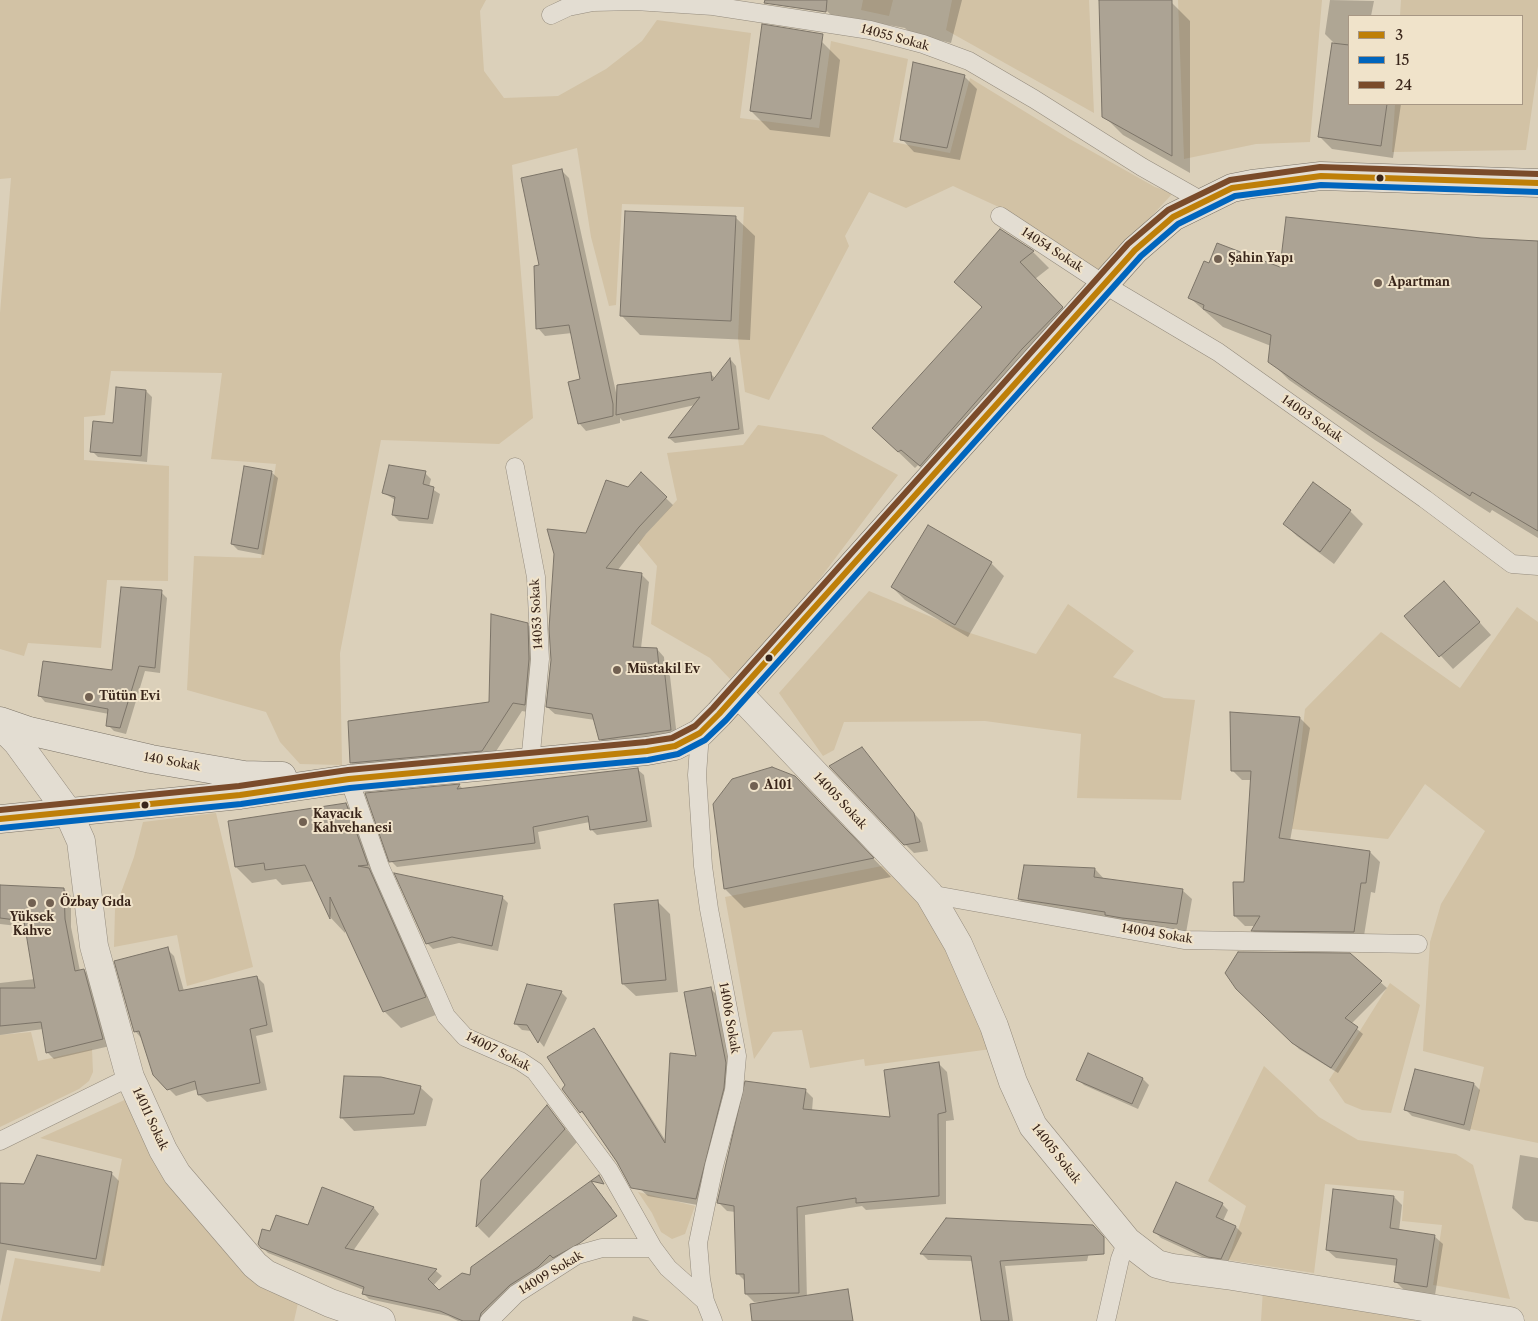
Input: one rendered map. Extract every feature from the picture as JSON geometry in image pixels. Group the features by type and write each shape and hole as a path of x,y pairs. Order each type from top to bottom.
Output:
{"street":[{"path":"0,819 240,795 349,779 530,763 675,746 700,733 738,693 1135,250 1173,217 1202,201 1232,188 1321,176 1538,183"},
{"name":"14005 Sokak","path":"738,693 929,894 958,944 994,1026 1013,1082 1033,1126 1127,1241 1157,1264 1172,1268 1226,1274 1510,1321"},
{"name":"140 Sokak","path":"0,721 29,731 152,759 244,775 349,779"},
{"path":"0,725 17,742 68,812"},
{"name":"14011 Sokak","path":"68,812 82,841 94,946 130,1078 163,1150 177,1174 255,1266 266,1274 330,1303 381,1321"}],"lane":[{"name":"14055 Sokak","path":"551,15 568,7 594,2 634,1 713,6 870,30 923,44 969,61 1034,99 1134,163 1202,201"},
{"name":"14054 Sokak","path":"1000,216 1105,285"},
{"name":"14003 Sokak","path":"1105,285 1218,352 1425,499 1512,564 1538,566"},
{"name":"14053 Sokak","path":"515,466 528,525 537,595 540,659 530,763"},
{"name":"14006 Sokak","path":"700,733 697,775 708,909 737,1056 734,1090 714,1166 698,1242 706,1301"},
{"name":"14007 Sokak","path":"349,779 380,868 446,1016 465,1037 520,1061 535,1071 609,1170 653,1248 668,1268 706,1301 713,1321"},
{"name":"14004 Sokak","path":"929,894 1184,940 1418,944"},
{"path":"0,1141 130,1078"},
{"path":"1106,1321 1120,1259 1127,1241"},
{"name":"14009 Sokak","path":"489,1321 516,1294 577,1255 602,1248 653,1248"}],"shaded area":[{"path":"0,0 486,0 480,11 484,71 504,98 558,96 606,69 642,41 657,20 751,33 740,118 819,128 831,41 908,59 893,142 950,153 970,78 1068,138 1155,187 1173,193 1099,273 1001,208 953,186 906,208 869,192 845,236 849,246 769,400 745,392 738,338 744,207 622,204 616,305 609,306 591,237 577,148 512,165 533,418 499,444 381,440 340,653 342,765 300,764 280,742 266,712 187,690 194,556 261,558 276,464 211,459 222,373 111,371 105,415 84,417 84,460 169,466 168,581 107,580 101,648 28,643 24,656 0,649 0,313 11,178 0,179"},
{"path":"863,0 893,0 889,16 861,10"},
{"path":"952,0 1089,0 1094,113 946,30"},
{"path":"1178,0 1322,0 1310,142 1256,144 1184,159"},
{"path":"1401,0 1538,0 1538,66 1526,150 1392,152 1395,105 1523,105 1523,15 1400,15"},
{"path":"758,425 823,435 898,475 797,609 730,679 710,658 651,624 657,566 638,543 677,500 667,453 743,445"},
{"path":"869,591 970,633 1036,654 1068,604 1134,651 1113,677 1164,698 1195,700 1181,800 1077,798 1081,734 985,721 844,722 834,750 823,756 779,693"},
{"path":"1517,607 1538,622 1538,1143 1470,1129 1484,1067 1423,1051 1430,942 1441,904 1485,831 1425,784 1388,839 1292,829 1305,709 1381,632 1460,688"},
{"path":"216,813 253,967 187,986 177,935 114,947 115,909 134,857 143,822"},
{"path":"887,865 927,908 991,1049 865,1066 864,1059 810,1068 802,1030 773,1032 754,1059 725,897"},
{"path":"1390,983 1420,1005 1391,1113 1362,1110 1345,1103 1329,1080"},
{"path":"31,1032 38,1061 92,1049 93,1072 89,1081 79,1089 0,1127 0,1035"},
{"path":"1264,1066 1319,1117 1358,1140 1456,1154 1473,1165 1510,1299 1433,1285 1442,1225 1402,1221 1404,1191 1325,1184 1314,1273 1228,1260 1246,1206 1208,1181"},
{"path":"129,1098 168,1181 240,1270 268,1288 298,1303 294,1321 1,1321 15,1258 100,1272 122,1159 40,1138"},
{"path":"638,1192 695,1206 685,1234 672,1239 661,1232 652,1213"},
{"path":"1263,1290 1415,1317 1415,1321 1261,1321"}],"building":[{"path":"765,0 827,0 826,12 764,3"},
{"path":"1099,0 1172,0 1172,156 1102,117"},
{"path":"762,24 823,34 811,119 750,111"},
{"path":"1332,43 1348,45 1348,105 1387,105 1381,146 1318,137"},
{"path":"913,62 965,75 947,148 900,140"},
{"path":"562,169 613,404 613,416 578,424 568,382 580,379 569,325 536,329 534,266 539,265 521,178"},
{"path":"625,211 736,216 731,321 620,316"},
{"path":"1286,217 1481,238 1538,241 1538,531 1472,492 1470,496 1318,397 1268,362 1271,335 1203,309 1204,305 1188,298 1204,261 1209,263 1217,243 1280,267"},
{"path":"1000,229 1034,251 1020,262 1063,307 1022,349 920,466 901,450 898,452 872,428 982,307 954,282"},
{"path":"730,358 739,429 668,438 700,397 616,415 617,385 711,372 712,381"},
{"path":"116,387 146,390 141,456 90,452 93,421 113,423"},
{"path":"389,465 426,471 423,484 434,487 428,519 392,515 395,497 382,493"},
{"path":"244,466 272,471 258,549 231,544"},
{"path":"641,472 667,497 639,527 606,568 642,573 633,647 657,648 659,666 664,667 671,730 599,740 592,714 546,707 551,660 549,629 554,554 547,529 586,533 606,480 628,487"},
{"path":"1313,482 1351,510 1320,552 1283,524"},
{"path":"928,525 992,562 955,625 891,587"},
{"path":"1444,581 1480,622 1439,657 1404,616"},
{"path":"121,587 162,590 155,668 139,666 120,728 106,726 108,709 38,696 43,661 112,670"},
{"path":"491,614 528,623 529,659 525,705 513,703 482,751 350,763 348,721 489,702"},
{"path":"1230,712 1300,717 1279,838 1370,851 1366,883 1361,883 1354,932 1251,931 1260,916 1234,916 1233,882 1244,882 1251,771 1231,771"},
{"path":"862,747 914,813 920,842 904,845 829,766"},
{"path":"772,767 795,776 874,858 724,889 713,804 732,779"},
{"path":"638,768 647,821 590,830 588,816 533,827 535,843 389,862 365,793 460,784 457,789"},
{"path":"346,803 368,865 358,866 369,868 426,997 383,1012 330,897 330,919 305,865 265,870 264,863 235,867 228,821"},
{"path":"1024,865 1095,868 1094,877 1183,889 1177,924 1122,918 1105,915 1105,912 1018,899"},
{"path":"394,873 503,896 492,946 452,937 426,944"},
{"path":"0,885 64,888 65,919 75,971 84,969 103,1039 46,1053 41,1022 0,1026 0,988 35,988 24,921 0,918"},
{"path":"658,900 666,980 622,984 614,904"},
{"path":"168,947 179,991 257,976 267,1025 250,1029 260,1083 198,1095 195,1081 167,1090 153,1075 139,1031 134,1032 114,961"},
{"path":"1238,952 1350,953 1382,981 1345,1018 1358,1027 1331,1068 1292,1043 1236,989 1225,973"},
{"path":"527,984 562,991 538,1043 527,1025 514,1024"},
{"path":"711,987 726,1063 724,1088 696,1199 631,1188 617,1162 582,1111 580,1113 562,1089 565,1085 547,1057 594,1028 665,1143 670,1053 696,1056 684,992"},
{"path":"1088,1053 1143,1078 1132,1104 1076,1080"},
{"path":"939,1062 946,1112 938,1114 939,1196 856,1203 856,1198 797,1207 799,1293 745,1294 744,1274 736,1274 734,1206 717,1203 745,1081 806,1089 803,1109 890,1117 884,1070"},
{"path":"1415,1069 1474,1083 1464,1125 1404,1110"},
{"path":"344,1076 381,1077 421,1086 414,1114 340,1118"},
{"path":"547,1105 565,1129 476,1227 481,1180"},
{"path":"37,1155 112,1172 96,1259 0,1243 0,1183 24,1184"},
{"path":"599,1175 604,1184 591,1181 617,1216 580,1243 553,1258 550,1255 538,1267 510,1285 481,1313 479,1321 463,1321 440,1311 362,1294 364,1287 261,1248 258,1244 262,1229 270,1231 276,1215 308,1225 322,1187 374,1207 345,1248 437,1269 428,1279 439,1290 462,1273 470,1275 471,1267"},
{"path":"1176,1182 1223,1203 1216,1217 1236,1226 1221,1259 1208,1257 1153,1232"},
{"path":"1333,1189 1394,1196 1390,1228 1435,1235 1427,1287 1394,1282 1397,1259 1326,1250"},
{"path":"946,1218 1093,1225 1104,1237 1104,1254 1000,1261 1009,1321 981,1321 971,1256 920,1254"},
{"path":"848,1289 853,1321 752,1321 750,1304"}],"transit line":[{"name":"24","path":"0,810 239,786 348,770 672,738 695,726 713,708 1128,244 1168,210 1230,180 1320,167 1538,174"},
{"name":"3","path":"0,819 240,795 349,779 647,751 675,746 700,733 719,714 1135,250 1173,217 1232,188 1321,176 1538,183"},
{"name":"15","path":"1,828 241,804 350,788 648,760 678,754 705,740 726,720 1141,256 1178,224 1235,196 1321,185 1538,192"}],"place":[{"name":"Şahin Yapı","path":"1218,259"},
{"name":"Apartman","path":"1378,283"},
{"name":"Müstakil Ev","path":"617,670"},
{"name":"Tütün Evi","path":"89,697"},
{"name":"A101","path":"754,786"},
{"name":"Kayacık Kahvehanesi","path":"303,822"},
{"name":"Yüksek Kahve","path":"32,903"},
{"name":"Özbay Gıda","path":"50,903"}]}
